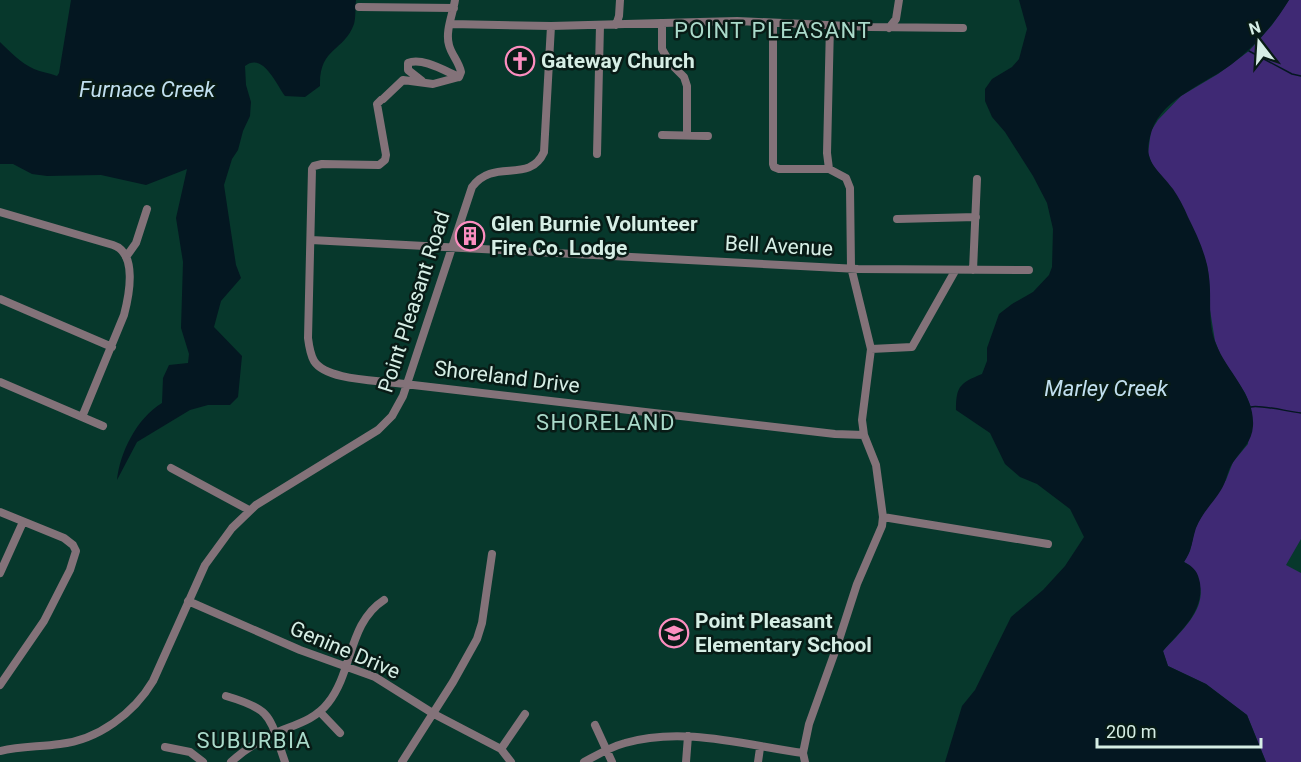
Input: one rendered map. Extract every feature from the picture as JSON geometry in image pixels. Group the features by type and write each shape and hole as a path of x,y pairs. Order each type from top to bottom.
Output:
{"street":[{"path":"616,25 620,0"},
{"path":"889,27 896,19 899,0"},
{"path":"359,7 455,4 448,35 449,46 460,64 459,77"},
{"path":"662,23 663,49 670,63 684,77 687,86 687,135"},
{"path":"450,24 551,26 773,23 963,28"},
{"path":"773,23 774,167 779,169 829,169 846,178 850,188 851,267 871,349 862,420 864,435 876,465 883,517 882,526 857,584 808,724 802,753 805,762"},
{"path":"597,154 600,25"},
{"path":"829,169 827,153 830,25"},
{"name":"Point Pleasant Road","path":"0,751 81,740 98,733 126,713 153,681 205,565 215,549 249,510 378,430 398,408 472,187 482,177 496,171 525,170 537,164 541,159 545,139 551,26"},
{"path":"412,60 423,63 459,77 433,84 423,83 411,75 408,63 412,60"},
{"name":"Shoreland Drive","path":"423,83 403,80 377,104 386,155 385,160 379,165 322,164 314,166 308,338 309,348 315,362 327,373 835,434 864,435"},
{"path":"662,135 708,136"},
{"path":"973,270 977,179"},
{"path":"126,257 136,243 147,209"},
{"path":"0,212 121,247 126,257 129,270 128,300 112,347 82,417"},
{"path":"897,219 976,217"},
{"name":"Bell Avenue","path":"311,240 851,267 1029,270"},
{"path":"871,349 912,347 955,270"},
{"path":"0,299 112,347"},
{"path":"0,382 103,426"},
{"path":"171,468 249,510"},
{"path":"0,512 63,538 73,545 76,551 76,557 63,587 40,628 0,685"},
{"path":"883,517 1048,544"},
{"path":"0,573 23,522"},
{"path":"402,762 471,653 482,623 492,554"},
{"path":"231,762 247,748 302,724 320,712 336,691 365,618 384,600"},
{"name":"Genine Drive","path":"188,601 300,650 375,677 434,714 501,749 511,762"},
{"path":"226,696 259,707 267,714 285,762"},
{"path":"320,712 340,733"},
{"path":"501,749 525,714"},
{"path":"595,726 612,762"},
{"path":"584,762 623,743 654,737 688,736 802,753"},
{"path":"686,762 688,736"},
{"path":"165,747 190,752 203,762"},
{"path":"758,762 760,747"}],"shaded area":[{"path":"1289,0 1301,0 1301,539 1286,565 1301,573 1301,762 1266,762 1247,715 1206,684 1168,666 1163,651 1185,627 1198,607 1200,587 1193,569 1184,562 1201,517 1226,480 1233,462 1248,444 1251,407 1245,393 1221,356 1215,341 1207,265 1180,201 1152,164 1148,153 1151,131 1158,120 1181,96 1218,74 1249,51 1272,25"}],"water":[{"name":"Furnace Creek","path":"71,0 356,0 355,21 350,33 323,64 320,86 305,97 285,96 268,71 258,63 245,66 246,85 251,102 250,116 224,185 236,265 241,278 221,301 214,327 242,356 238,397 230,405 208,405 190,410 137,442 117,480 122,458 131,437 145,417 162,403 163,378 169,365 188,363 189,354 181,328 183,262 176,218 187,169 146,185 101,175 32,174 13,164 0,164 0,42 29,67 57,76"},
{"name":"Marley Creek","path":"1019,0 1289,0 1270,26 1240,57 1187,92 1166,109 1152,130 1148,149 1152,163 1173,189 1201,246 1209,277 1213,336 1250,404 1253,426 1249,441 1232,464 1223,487 1198,523 1184,562 1195,570 1200,583 1200,594 1195,612 1163,651 1168,666 1206,684 1247,715 1266,762 945,762 962,706 975,690 1011,617 1043,590 1065,566 1084,537 1070,509 1037,484 1020,477 1005,464 990,433 956,410 958,390 964,383 982,374 987,361 987,348 999,314 1033,292 1049,275 1052,267 1053,229 1047,203 1005,132 992,117 985,101 985,89 992,79 1012,67 1019,59 1027,29"}],"waterway":[{"path":"1249,51 1292,74 1301,76"},
{"path":"1251,407 1267,407 1301,413"}],"place":[{"name":"Gateway Church","path":"520,61"},
{"name":"Glen Burnie Volunteer Fire Co. Lodge","path":"470,236"},
{"name":"Point Pleasant Elementary School","path":"674,633"}],"district":[{"name":"POINT PLEASANT","path":"773,30"},
{"name":"SHORELAND","path":"606,422"},
{"name":"SUBURBIA","path":"254,740"}]}
